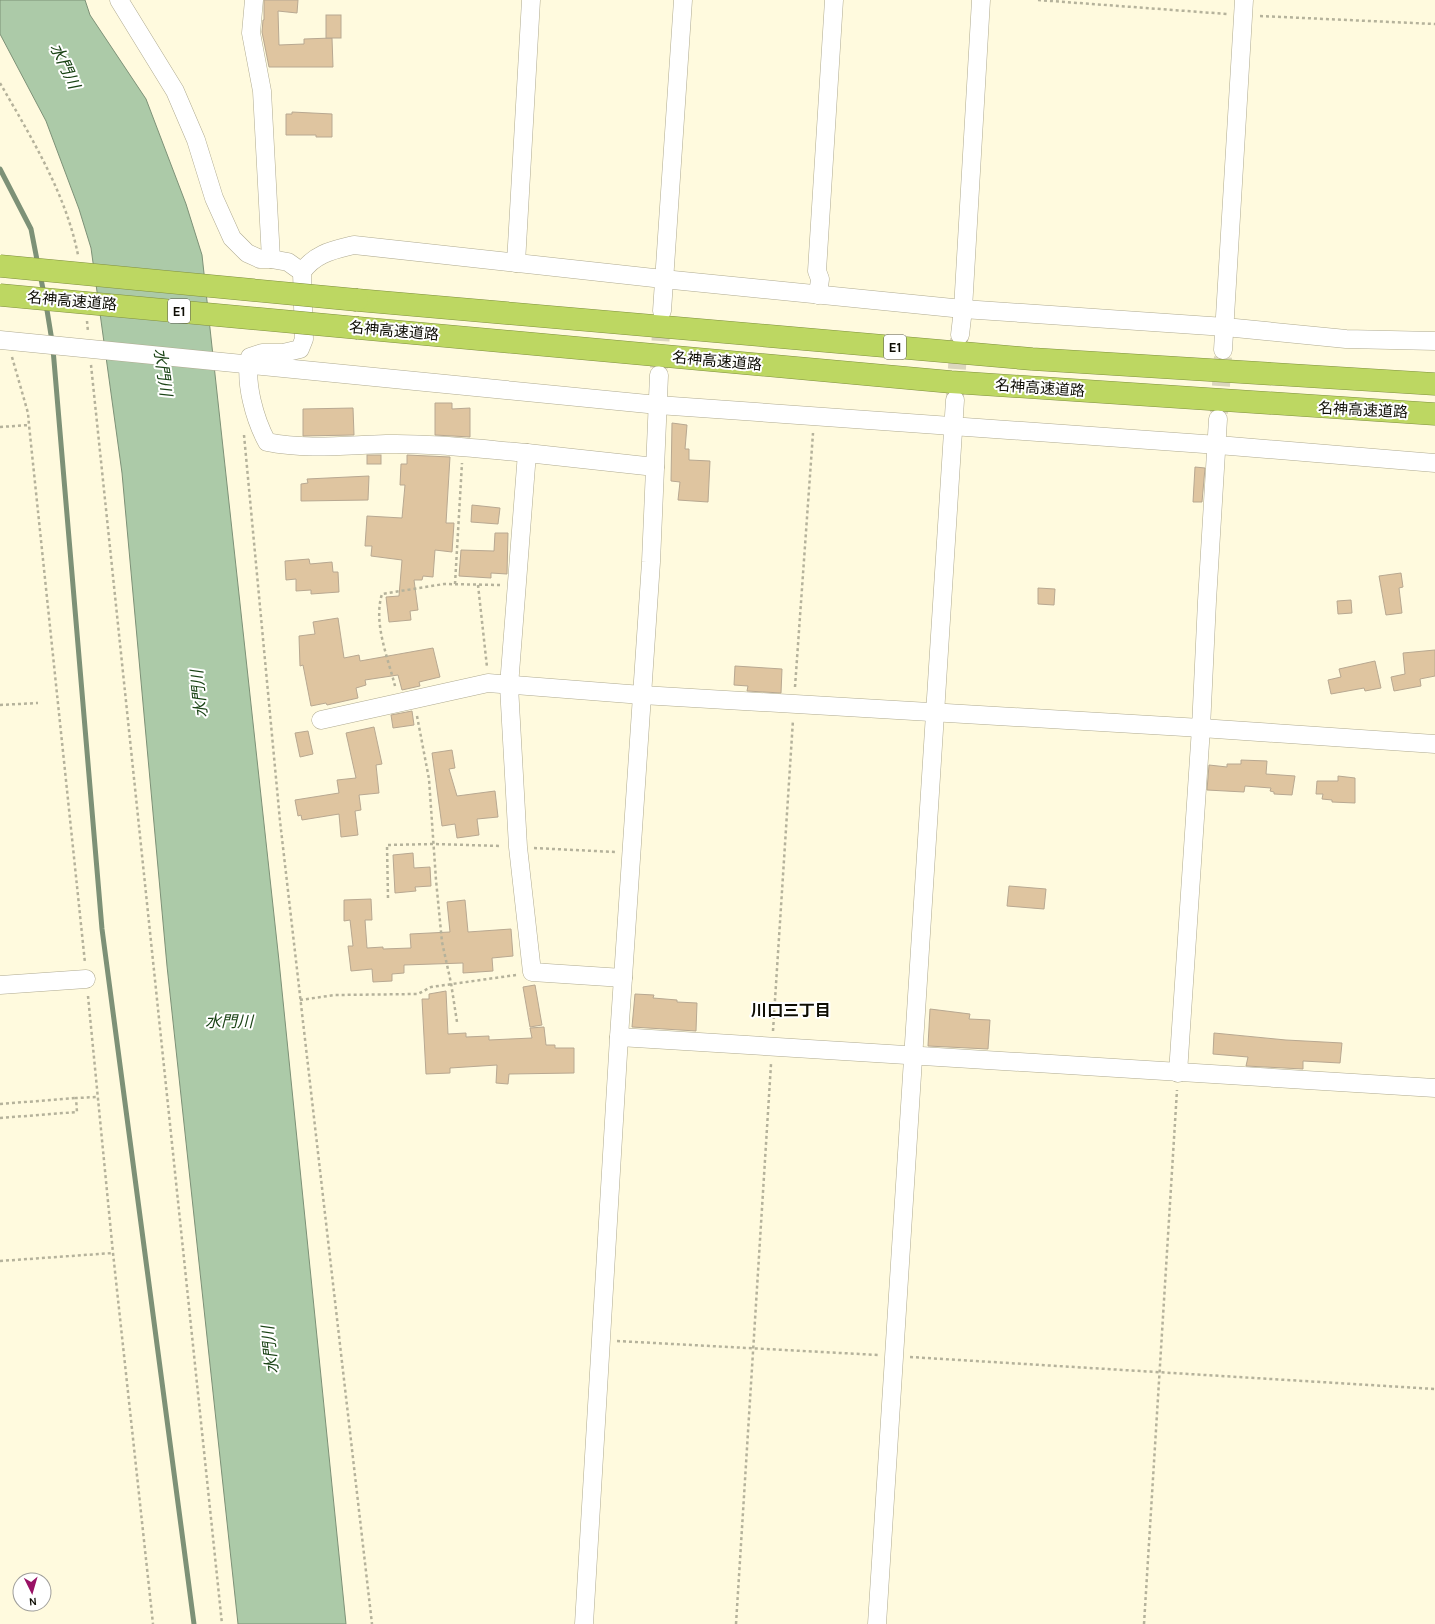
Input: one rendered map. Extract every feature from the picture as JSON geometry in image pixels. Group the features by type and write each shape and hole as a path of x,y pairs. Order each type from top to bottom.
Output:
{"highway":[{"name":"名神高速道路","path":"0,266 357,300 1032,359 1435,384"},
{"name":"名神高速道路","path":"0,295 951,382 1435,414"},
{"path":"1260,403 1373,417 1435,421"}],"street":[{"path":"120,0 174,91 196,140 214,198 232,238 247,253 260,259 288,262 302,272"},
{"path":"254,0 251,32 262,91 271,259"},
{"path":"516,262 531,0"},
{"path":"662,311 683,0"},
{"path":"818,295 820,279 817,271 834,0"},
{"path":"960,335 963,309 981,0"},
{"path":"1223,350 1244,0"},
{"path":"655,467 462,447 387,444 329,448 284,446 267,442 258,425 248,378 248,364 250,357 262,353 283,353 300,349 304,339 302,272 308,263 326,252 354,245 663,279 963,309 1225,327 1346,338 1435,341"},
{"path":"5,341 658,405 1218,445 1435,463"},
{"path":"584,1624 619,1038 642,695 659,375"},
{"path":"877,1624 955,400"},
{"path":"1178,1073 1201,728 1207,601 1218,445 1218,419"},
{"path":"527,453 509,686 518,847 532,972 623,978"},
{"path":"321,720 488,683 509,686 642,695 1201,728 1435,744"},
{"path":"0,986 86,979"},
{"path":"619,1038 772,1046 1178,1073 1435,1088"}],"path":[{"path":"0,83 34,142 65,210 79,258"},
{"path":"87,317 89,349 222,1624"},
{"path":"736,1624 794,703 814,417"},
{"path":"0,427 29,425"},
{"path":"243,428 280,821 372,1624"},
{"path":"455,584 462,447"},
{"path":"457,1022 452,983 442,942 438,912 429,779 406,701 381,629 378,607 382,594 444,584 517,586"},
{"path":"478,585 488,683"},
{"path":"0,705 38,703"},
{"path":"388,898 387,845 434,844 518,847 617,852 631,856"},
{"path":"300,1000 335,995 418,994 432,987 452,983 532,972"},
{"path":"1144,1624 1178,1073"},
{"path":"0,1104 97,1097"},
{"path":"0,1118 77,1112 76,1098"},
{"path":"0,1261 113,1253"},
{"path":"602,1340 1435,1389"}],"water":[{"name":"水門川","path":"0,0 85,0 90,15 146,99 186,204 202,255 279,961 346,1624 238,1624 167,966 122,473 91,248 79,209 46,121 0,34"}],"building":[{"path":"264,0 298,0 297,13 278,11 279,45 304,44 304,39 332,38 333,67 269,67 262,32 264,20"},
{"path":"326,15 341,15 341,38 326,38"},
{"path":"292,112 332,114 332,137 316,137 316,135 286,135 286,114 292,114"},
{"path":"435,403 452,403 452,409 470,408 470,437 435,435"},
{"path":"353,408 354,435 303,436 303,409"},
{"path":"672,423 687,425 685,449 689,449 689,460 710,461 708,502 678,500 680,482 671,481"},
{"path":"367,455 381,455 381,464 367,464"},
{"path":"407,455 450,457 446,523 454,523 452,552 435,550 433,577 423,576 422,580 414,580 418,610 410,611 411,620 389,622 386,597 399,596 402,560 371,556 372,546 365,546 367,516 402,518 405,485 400,485 401,464 407,464"},
{"path":"1195,467 1205,468 1202,502 1193,502"},
{"path":"369,476 368,500 301,501 301,484 308,483 307,479"},
{"path":"472,505 500,508 498,524 471,522"},
{"path":"495,533 508,533 507,574 491,573 491,578 459,576 461,550 494,551"},
{"path":"309,559 310,564 332,562 333,572 338,572 339,592 311,594 311,590 296,591 296,579 286,580 285,561"},
{"path":"1401,573 1403,587 1399,588 1402,613 1386,615 1379,576"},
{"path":"1038,588 1055,589 1054,605 1038,604"},
{"path":"1351,600 1352,613 1338,614 1337,601"},
{"path":"338,618 344,658 359,655 360,661 433,648 440,677 419,682 420,686 402,690 398,675 365,680 366,685 356,688 358,698 327,705 326,703 311,706 303,665 300,666 299,636 315,634 313,622"},
{"path":"1435,650 1435,676 1420,679 1421,686 1394,691 1391,677 1405,674 1403,653"},
{"path":"1375,661 1381,688 1365,691 1364,688 1331,694 1328,680 1341,677 1339,669"},
{"path":"735,666 782,669 781,693 747,691 748,686 734,685"},
{"path":"412,711 414,725 393,728 391,715"},
{"path":"374,727 382,764 376,765 379,793 359,795 361,810 355,811 358,835 341,837 339,814 302,820 301,815 298,816 295,800 339,793 337,780 356,778 346,733"},
{"path":"308,731 313,754 300,757 295,733"},
{"path":"452,750 455,768 449,769 457,796 495,791 498,817 477,819 479,835 457,838 455,824 442,826 432,753"},
{"path":"1241,760 1267,761 1266,774 1295,776 1292,795 1274,794 1274,792 1270,791 1271,788 1245,786 1244,792 1207,790 1209,765 1227,767 1227,764 1241,764"},
{"path":"1338,776 1355,778 1355,803 1332,802 1332,800 1322,799 1323,794 1316,794 1317,781 1338,781"},
{"path":"413,853 414,868 430,867 431,886 415,887 416,891 395,893 393,855"},
{"path":"1009,886 1046,889 1044,909 1007,906"},
{"path":"371,899 372,920 365,920 367,948 411,948 410,934 450,932 447,902 465,900 468,932 511,929 513,956 492,958 493,971 463,973 463,963 404,965 404,973 392,974 392,981 373,982 372,969 351,971 348,946 353,946 350,920 344,921 344,900"},
{"path":"535,985 542,1025 530,1027 523,987"},
{"path":"446,991 448,1034 466,1033 466,1037 489,1036 489,1040 532,1038 530,1028 544,1027 546,1045 555,1045 555,1048 574,1048 574,1073 509,1074 508,1084 496,1083 497,1065 450,1068 450,1073 426,1074 422,999 429,999 429,994"},
{"path":"635,994 654,995 653,998 677,1000 677,1002 697,1003 696,1031 632,1027"},
{"path":"930,1009 970,1014 969,1019 990,1020 988,1049 928,1046"},
{"path":"1214,1033 1286,1040 1342,1043 1340,1063 1303,1061 1303,1069 1246,1066 1248,1057 1213,1054"}],"waterway":[{"path":"0,169 31,229 38,265"},
{"path":"40,274 44,294"},
{"path":"46,304 52,341"},
{"path":"53,349 102,929 194,1624"}],"tunnel":[{"path":"659,368 662,314"},
{"path":"955,396 959,339"},
{"path":"1219,413 1223,357"}],"district":[{"name":"川口三丁目","path":"791,1010"}]}
